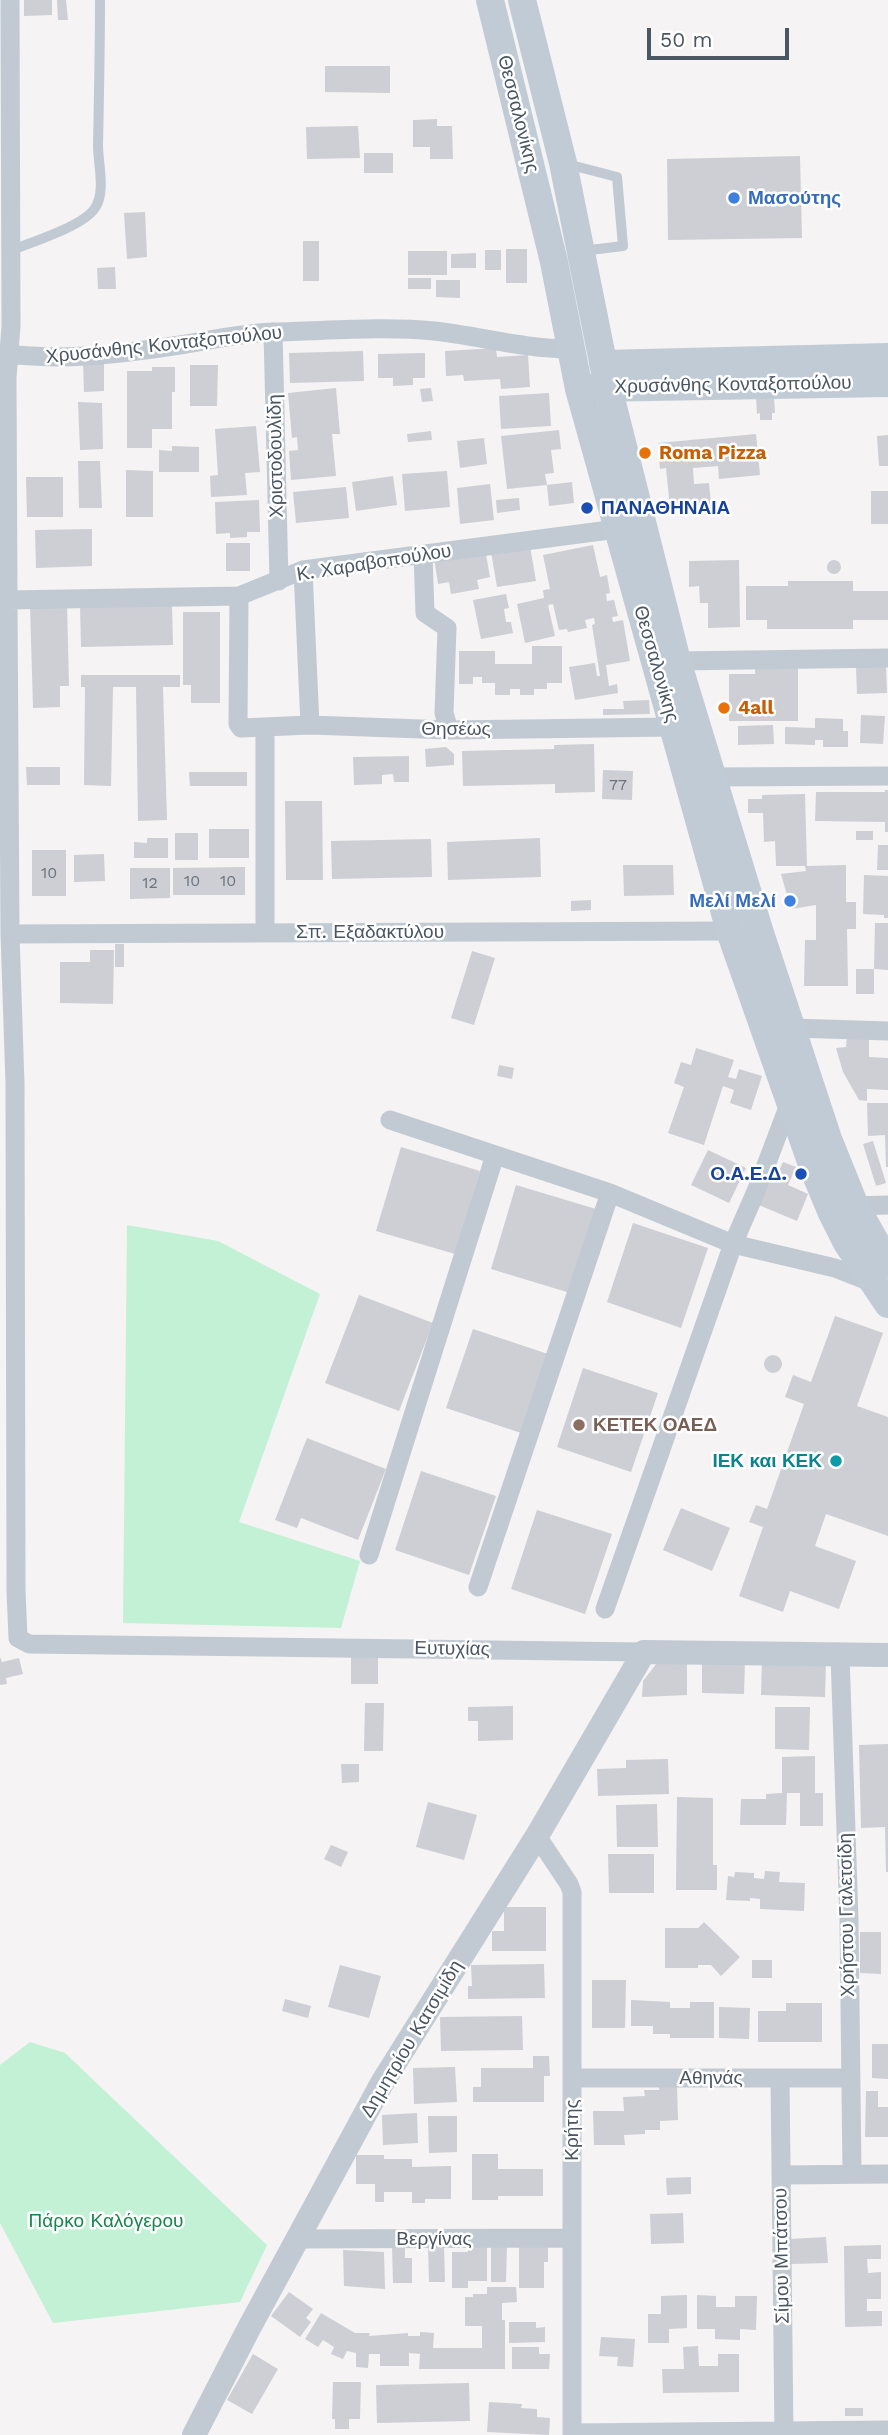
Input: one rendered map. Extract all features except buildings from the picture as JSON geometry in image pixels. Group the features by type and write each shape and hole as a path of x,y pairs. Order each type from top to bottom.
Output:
{"main road":[{"name":"Θεσσαλονίκης","path":"490,0 554,262 579,389 730,931 832,1213 846,1243 883,1284"},
{"name":"Θεσσαλονίκης","path":"522,0 563,163 603,366 677,660 760,933 828,1139 883,1284"},
{"path":"570,349 603,366"},
{"name":"Χρυσάνθης Κονταξοπούλου","path":"579,389 603,366 888,357"},
{"name":"Χρυσάνθης Κονταξοπούλου","path":"603,366 888,383"}],"street":[{"path":"10,0 9,251 4,354 10,934"},
{"name":"Χρυσάνθης Κονταξοπούλου","path":"4,354 46,358 94,355 273,332 430,331 539,348 570,349"},
{"name":"Χριστοδουλίδη","path":"273,332 279,581"},
{"name":"Κ. Χαραβοπούλου","path":"8,600 239,596 303,570 617,529"},
{"path":"423,554 425,613 447,628 444,713 449,730"},
{"path":"303,570 310,725"},
{"name":"Θησέως","path":"239,596 238,727 310,725 449,730 674,727"},
{"path":"677,660 888,658"},
{"path":"265,727 265,932"},
{"path":"713,777 888,776"},
{"name":"Σπ. Εξαδακτύλου","path":"10,934 730,931"},
{"name":"Ευτυχίας","path":"10,934 15,1098 18,1638 29,1644 888,1655"},
{"path":"793,1028 888,1031"},
{"path":"605,1609 733,1244 790,1102"},
{"path":"390,1120 610,1193 733,1244 835,1268 883,1284"},
{"path":"369,1556 495,1155"},
{"path":"478,1587 610,1193"},
{"path":"855,1206 888,1205"},
{"name":"Δημητρίου Κατσιμίδη","path":"194,2435 296,2239 382,2083 537,1836 645,1651"},
{"name":"Χρήστου Γαλετσίδη","path":"840,1655 849,1920 852,2174"},
{"name":"Κρήτης","path":"537,1836 572,1892 572,2434"},
{"name":"Αθηνάς","path":"572,2078 850,2078"},
{"name":"Σίμου Μπάτσου","path":"780,2078 784,2433"},
{"path":"781,2175 888,2174"},
{"name":"Βεργίνας","path":"296,2239 572,2238"},
{"path":"572,2434 888,2430"}],"lane":[{"path":"9,251 86,218 95,208 100,195 100,0"},
{"path":"563,163 617,177 623,246 581,251"}],"green space":[{"path":"127,1225 218,1241 320,1294 239,1522 360,1561 341,1628 123,1623"},
{"name":"Πάρκο Καλόγερου","path":"30,2042 65,2053 267,2245 240,2302 53,2323 0,2223 0,2065"}],"place":[{"name":"Μασούτης","path":"734,198"},
{"name":"Roma Pizza","path":"645,453"},
{"name":"ΠΑΝΑΘΗΝΑΙΑ","path":"587,508"},
{"name":"4all","path":"724,708"},
{"name":"Μελί Μελί","path":"790,901"},
{"name":"Ο.Α.Ε.Δ.","path":"801,1174"},
{"name":"ΚΕΤΕΚ ΟΑΕΔ","path":"579,1425"},
{"name":"ΙΕΚ και ΚΕΚ","path":"836,1461"}]}
